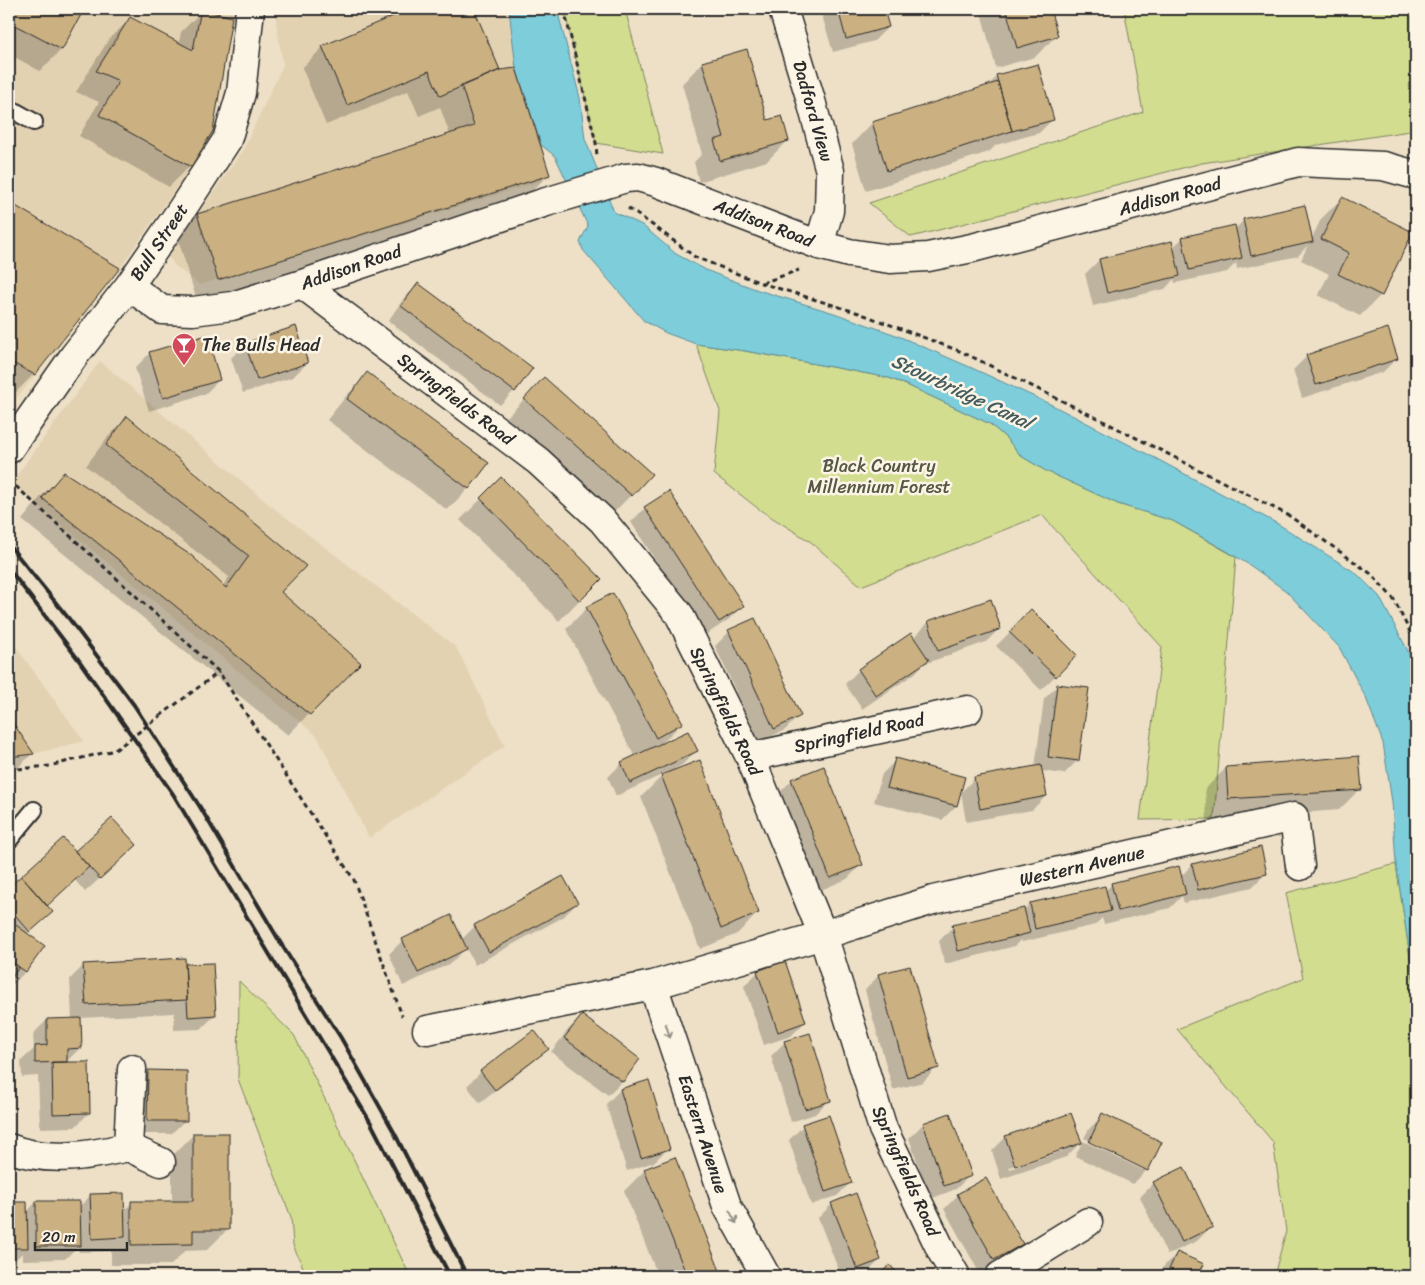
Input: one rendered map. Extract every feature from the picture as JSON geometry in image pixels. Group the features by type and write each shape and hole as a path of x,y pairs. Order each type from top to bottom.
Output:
{"street":[{"name":"Bull Street","path":"9,449 74,356 129,286 227,140 241,93 250,9"},
{"name":"Dadford View","path":"783,9 810,96 830,171 828,211 819,245"},
{"name":"Addison Road","path":"129,286 162,310 193,311 232,306 543,203 626,178 638,177 656,182 819,245 850,253 890,259 928,257 1029,233 1298,162 1383,166 1416,175"},
{"name":"Springfields Road","path":"302,284 538,460 602,520 678,614 750,757 824,935 883,1129 942,1252 956,1276"},
{"name":"Springfield Road","path":"750,757 968,710"},
{"name":"Western Avenue","path":"824,935 933,900 1294,817 1300,866"},
{"path":"427,1030 653,984 824,935"},
{"name":"Eastern Avenue","path":"653,984 727,1206 766,1276"},
{"path":"128,1147 132,1069"},
{"path":"9,1148 19,1152 53,1158 97,1154 128,1147 161,1162"},
{"path":"1000,1276 1088,1222"}],"lane":[{"path":"9,108 34,122"},
{"path":"9,840 34,810"}],"path":[{"path":"564,9 596,142 597,162"},
{"path":"623,206 630,209 695,257 761,283 859,313 962,352 1288,515 1370,573 1393,598 1416,644"},
{"path":"9,480 219,672 354,880 404,1019 427,1030"},
{"path":"9,770 48,766 115,750 219,672"}],"shaded area":[{"path":"9,9 233,9 213,131 191,167 120,268 9,408"},
{"path":"274,9 509,9 509,17 551,178 200,285 176,267 168,256 243,150 283,65"},
{"path":"100,361 271,506 456,647 505,746 369,838 317,736 11,483"},
{"path":"9,637 84,741 34,754 9,757"}],"green space":[{"path":"564,9 625,9 663,154 596,143"},
{"path":"1124,9 1416,9 1416,130 1202,163 911,237 869,203 1143,112"},
{"name":"Black Country Millennium Forest","path":"696,344 745,351 889,378 990,424 1006,438 1021,456 1046,471 1118,504 1173,521 1236,557 1214,819 1140,820 1162,647 1042,515 861,586 811,542 760,510 714,474 720,411"},
{"path":"1396,864 1416,996 1416,1276 1274,1276 1286,1231 1273,1142 1177,1029 1303,978 1286,893"},
{"path":"239,981 294,1035 410,1276 307,1276 293,1245 291,1217 238,1079"}],"water":[{"name":"Stourbridge Canal","path":"509,9 557,9 580,98 585,139 614,212 642,225 676,254 708,271 758,290 834,313 896,335 1052,405 1278,524 1356,573 1379,596 1407,649 1416,674 1416,996 1396,864 1392,802 1383,743 1366,698 1339,647 1286,591 1225,550 1173,521 1118,504 1046,471 1021,456 1006,438 990,424 909,386 889,378 745,351 696,344 666,333 644,321 583,250 580,242 588,226 555,156 541,145 516,68"}],"building":[{"path":"9,9 84,9 62,50 9,22"},
{"path":"201,9 232,17 213,131 191,167 99,115 119,81 96,71 130,17 193,50"},
{"path":"410,9 474,9 500,70 440,96 429,71 347,105 322,46"},
{"path":"838,9 884,9 889,27 846,39"},
{"path":"1006,9 1050,9 1058,36 1017,48"},
{"path":"747,49 767,120 782,116 789,141 720,161 714,140 724,137 702,62"},
{"path":"1038,64 1054,120 1012,131 996,75"},
{"path":"516,68 550,175 218,280 197,214 474,126 461,85 500,70"},
{"path":"998,82 1012,131 887,171 872,122"},
{"path":"1342,197 1413,232 1382,296 1338,274 1349,253 1321,239"},
{"path":"14,205 120,268 35,375 9,361 9,213"},
{"path":"1305,205 1313,242 1251,256 1243,219"},
{"path":"1235,225 1242,258 1189,270 1182,237"},
{"path":"1172,241 1180,276 1107,293 1099,259"},
{"path":"418,283 533,368 515,392 401,306"},
{"path":"296,326 308,363 257,380 245,343"},
{"path":"1388,328 1398,359 1316,385 1306,355"},
{"name":"The Bulls Head","path":"207,335 220,380 163,398 149,352"},
{"path":"367,372 489,463 469,489 347,399"},
{"path":"544,377 652,474 632,496 524,399"},
{"path":"127,416 306,566 281,592 361,663 310,715 42,498 64,472 192,556 226,588 249,556 106,445"},
{"path":"501,477 602,579 580,601 480,498"},
{"path":"669,491 744,606 719,622 644,507"},
{"path":"613,593 683,723 656,738 586,607"},
{"path":"991,599 1001,629 938,651 928,621"},
{"path":"1031,609 1077,655 1056,677 1009,632"},
{"path":"755,618 801,716 774,729 728,630"},
{"path":"911,633 929,660 876,696 858,669"},
{"path":"1057,684 1089,688 1079,761 1048,757"},
{"path":"9,717 34,754 9,757"},
{"path":"688,731 698,751 630,783 621,762"},
{"path":"1359,756 1362,790 1228,799 1226,767"},
{"path":"895,758 965,777 957,806 887,788"},
{"path":"700,760 759,913 721,929 661,775"},
{"path":"1041,765 1047,796 980,809 974,777"},
{"path":"824,766 863,865 830,878 791,779"},
{"path":"112,818 137,845 100,879 75,851"},
{"path":"63,838 89,867 47,906 21,876"},
{"path":"1261,847 1267,874 1198,890 1192,864"},
{"path":"1179,866 1186,894 1118,911 1111,883"},
{"path":"21,876 53,912 30,932 9,908 9,887"},
{"path":"563,876 578,903 489,952 474,925"},
{"path":"1105,886 1111,911 1035,929 1030,903"},
{"path":"1024,908 1030,933 958,951 952,925"},
{"path":"451,915 467,949 418,973 402,939"},
{"path":"9,920 45,946 26,972 9,960"},
{"path":"185,958 187,1000 86,1005 83,964"},
{"path":"9,960 19,967 9,982"},
{"path":"785,961 806,1022 778,1032 757,971"},
{"path":"213,963 216,1015 188,1017 185,964"},
{"path":"910,966 939,1068 907,1077 878,974"},
{"path":"582,1015 640,1059 623,1082 564,1038"},
{"path":"81,1018 82,1048 67,1049 67,1062 35,1063 35,1046 47,1045 47,1019"},
{"path":"534,1030 549,1049 495,1090 480,1071"},
{"path":"810,1033 831,1101 805,1109 784,1041"},
{"path":"52,1062 89,1062 90,1113 53,1114"},
{"path":"148,1070 187,1071 187,1121 147,1121"},
{"path":"649,1080 670,1149 641,1158 620,1089"},
{"path":"950,1113 972,1176 944,1186 923,1123"},
{"path":"1071,1113 1082,1143 1015,1166 1005,1136"},
{"path":"1102,1113 1162,1142 1148,1171 1089,1142"},
{"path":"829,1115 852,1183 825,1192 802,1124"},
{"path":"193,1133 229,1133 229,1230 193,1230 193,1244 131,1245 131,1201 193,1201"},
{"path":"675,1157 722,1276 687,1276 644,1169"},
{"path":"1184,1167 1213,1227 1182,1242 1153,1182"},
{"path":"986,1178 1023,1244 994,1260 957,1194"},
{"path":"124,1193 125,1237 92,1239 90,1194"},
{"path":"856,1193 881,1260 857,1269 831,1203"},
{"path":"36,1201 80,1201 81,1246 36,1246"},
{"path":"9,1202 27,1202 28,1248 9,1248"},
{"path":"1177,1252 1204,1264 1198,1276 1166,1276"},
{"path":"890,1265 900,1276 877,1276"}],"railway":[{"path":"9,545 70,620 134,705 200,807 283,947 341,1038 394,1132 467,1276"},
{"path":"9,569 78,659 173,794 371,1123 450,1276"}],"place":[{"name":"The Bulls Head","path":"184,366"}]}
